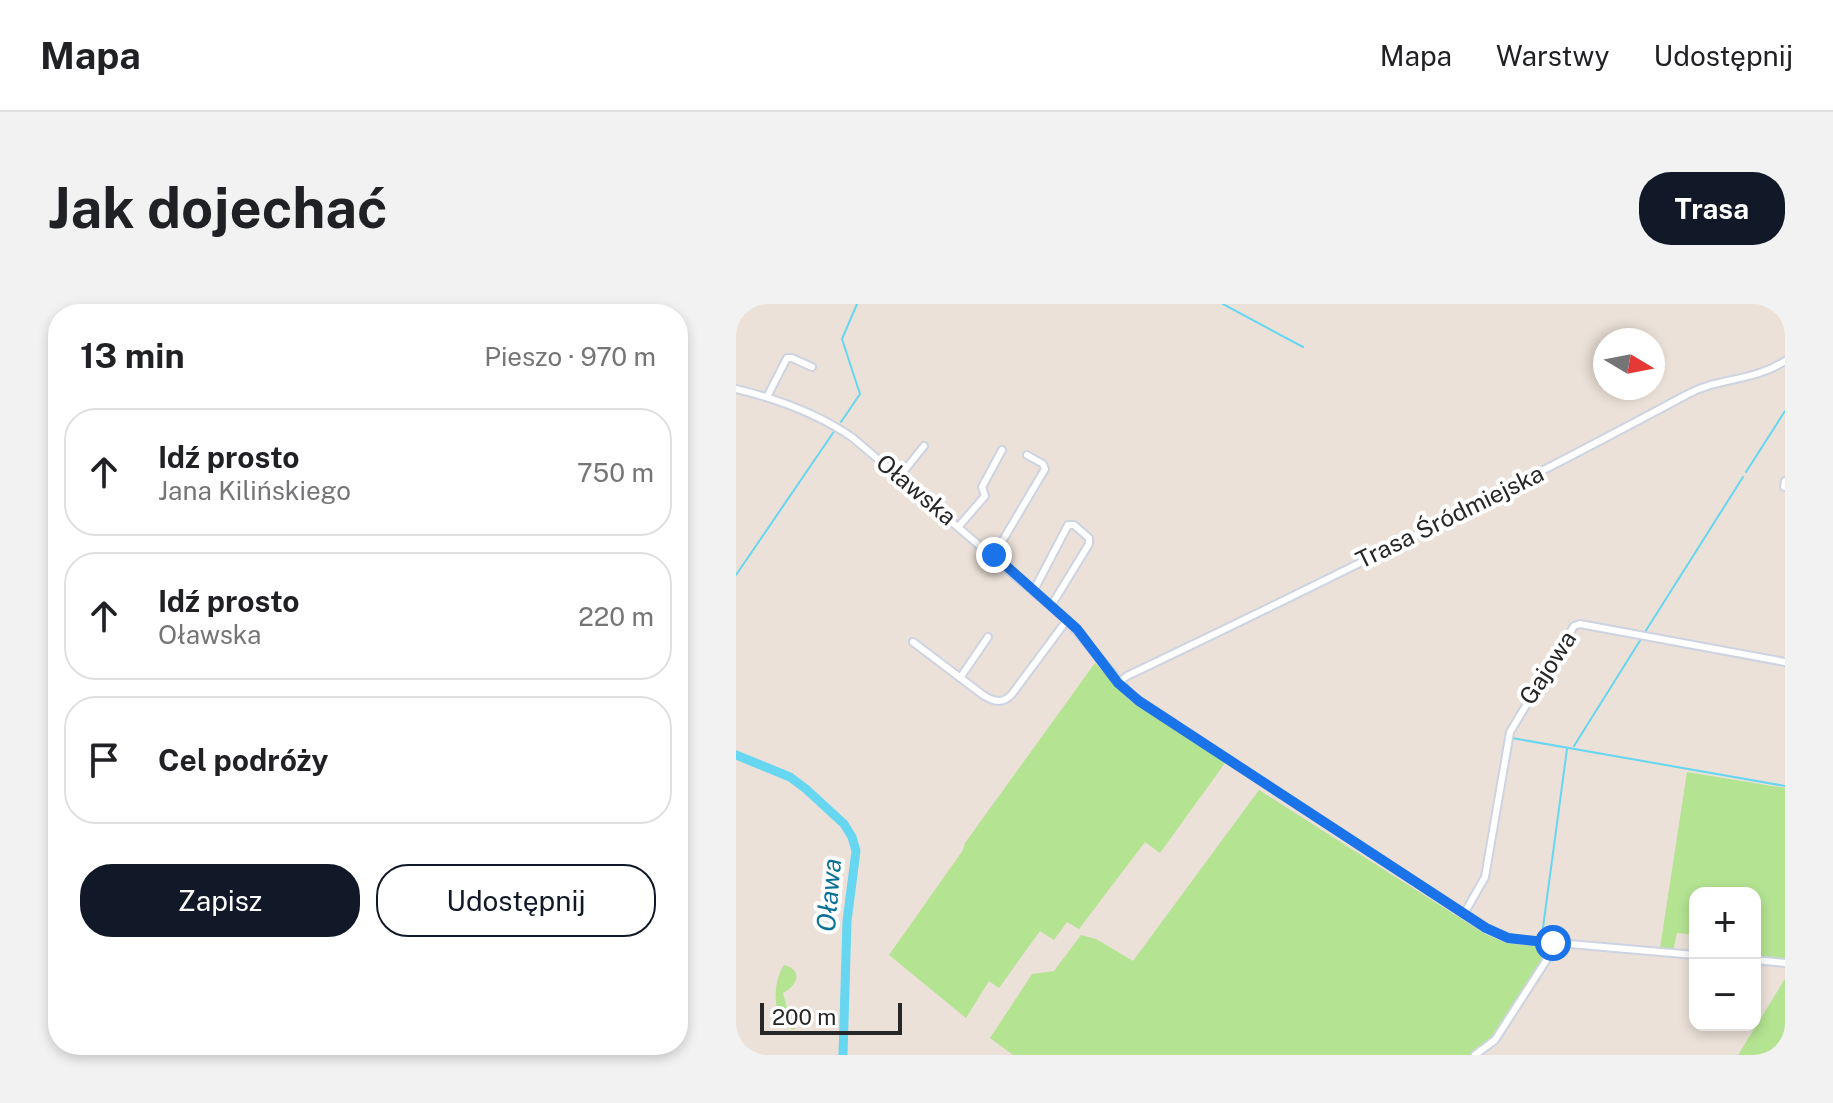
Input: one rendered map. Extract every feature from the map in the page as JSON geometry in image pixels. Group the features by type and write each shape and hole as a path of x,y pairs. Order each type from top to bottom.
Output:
{"street":[{"path":"767,397 787,358 812,367"},
{"name":"Trasa Śródmiejska","path":"1118,683 1572,457 1698,389 1758,375 1785,361"},
{"name":"Oławska","path":"736,389 792,405 836,427 900,476 1034,590 1067,620 1118,683 1139,701 1464,914 1505,937 1689,954"},
{"path":"900,476 924,446"},
{"path":"959,526 985,496 982,487 1002,450"},
{"path":"994,555 1045,469 1043,464 1027,455"},
{"path":"1034,590 1068,525 1074,525 1089,538 1089,544 1051,606"},
{"path":"913,642 993,701 1005,700 1067,620"},
{"name":"Gajowa","path":"1464,914 1485,877 1510,732 1574,626 1580,624 1785,662"},
{"path":"960,678 988,637"},
{"path":"1475,1055 1497,1038 1551,953 1553,943"},
{"path":"1761,961 1785,963"}],"green space":[{"path":"1095,663 1128,699 1225,763 1160,853 1145,842 1079,929 1067,922 1054,940 1040,931 999,988 989,981 966,1018 889,955 965,843"},
{"path":"1687,772 1785,788 1785,959 1761,957 1761,887 1689,887 1689,934 1677,933 1673,951 1660,948"},
{"path":"1259,790 1485,934 1506,943 1548,947 1494,1038 1470,1055 1013,1055 990,1038 1032,974 1054,971 1081,935 1096,939 1133,961"},
{"path":"784,965 796,974 795,982 783,993 787,1008 797,1020 794,1030 781,1019 776,1001 777,981"},
{"path":"1785,979 1785,1055 1738,1055 1753,1031 1761,1031 1761,1018"}],"waterway":[{"path":"841,422 860,394 842,339 857,304"},
{"path":"1223,304 1303,347"},
{"path":"1746,472 1785,411"},
{"path":"736,575 835,430"},
{"path":"1645,632 1743,477"},
{"path":"1574,746 1641,639"},
{"path":"1512,738 1785,786"},
{"path":"1542,935 1567,749"},
{"name":"Oława","path":"736,755 790,777 844,824 852,837 856,851 847,921 843,1055"}],"route":[{"path":"994,555 1077,629 1118,683 1139,701 1486,928 1508,938 1553,943"}]}
